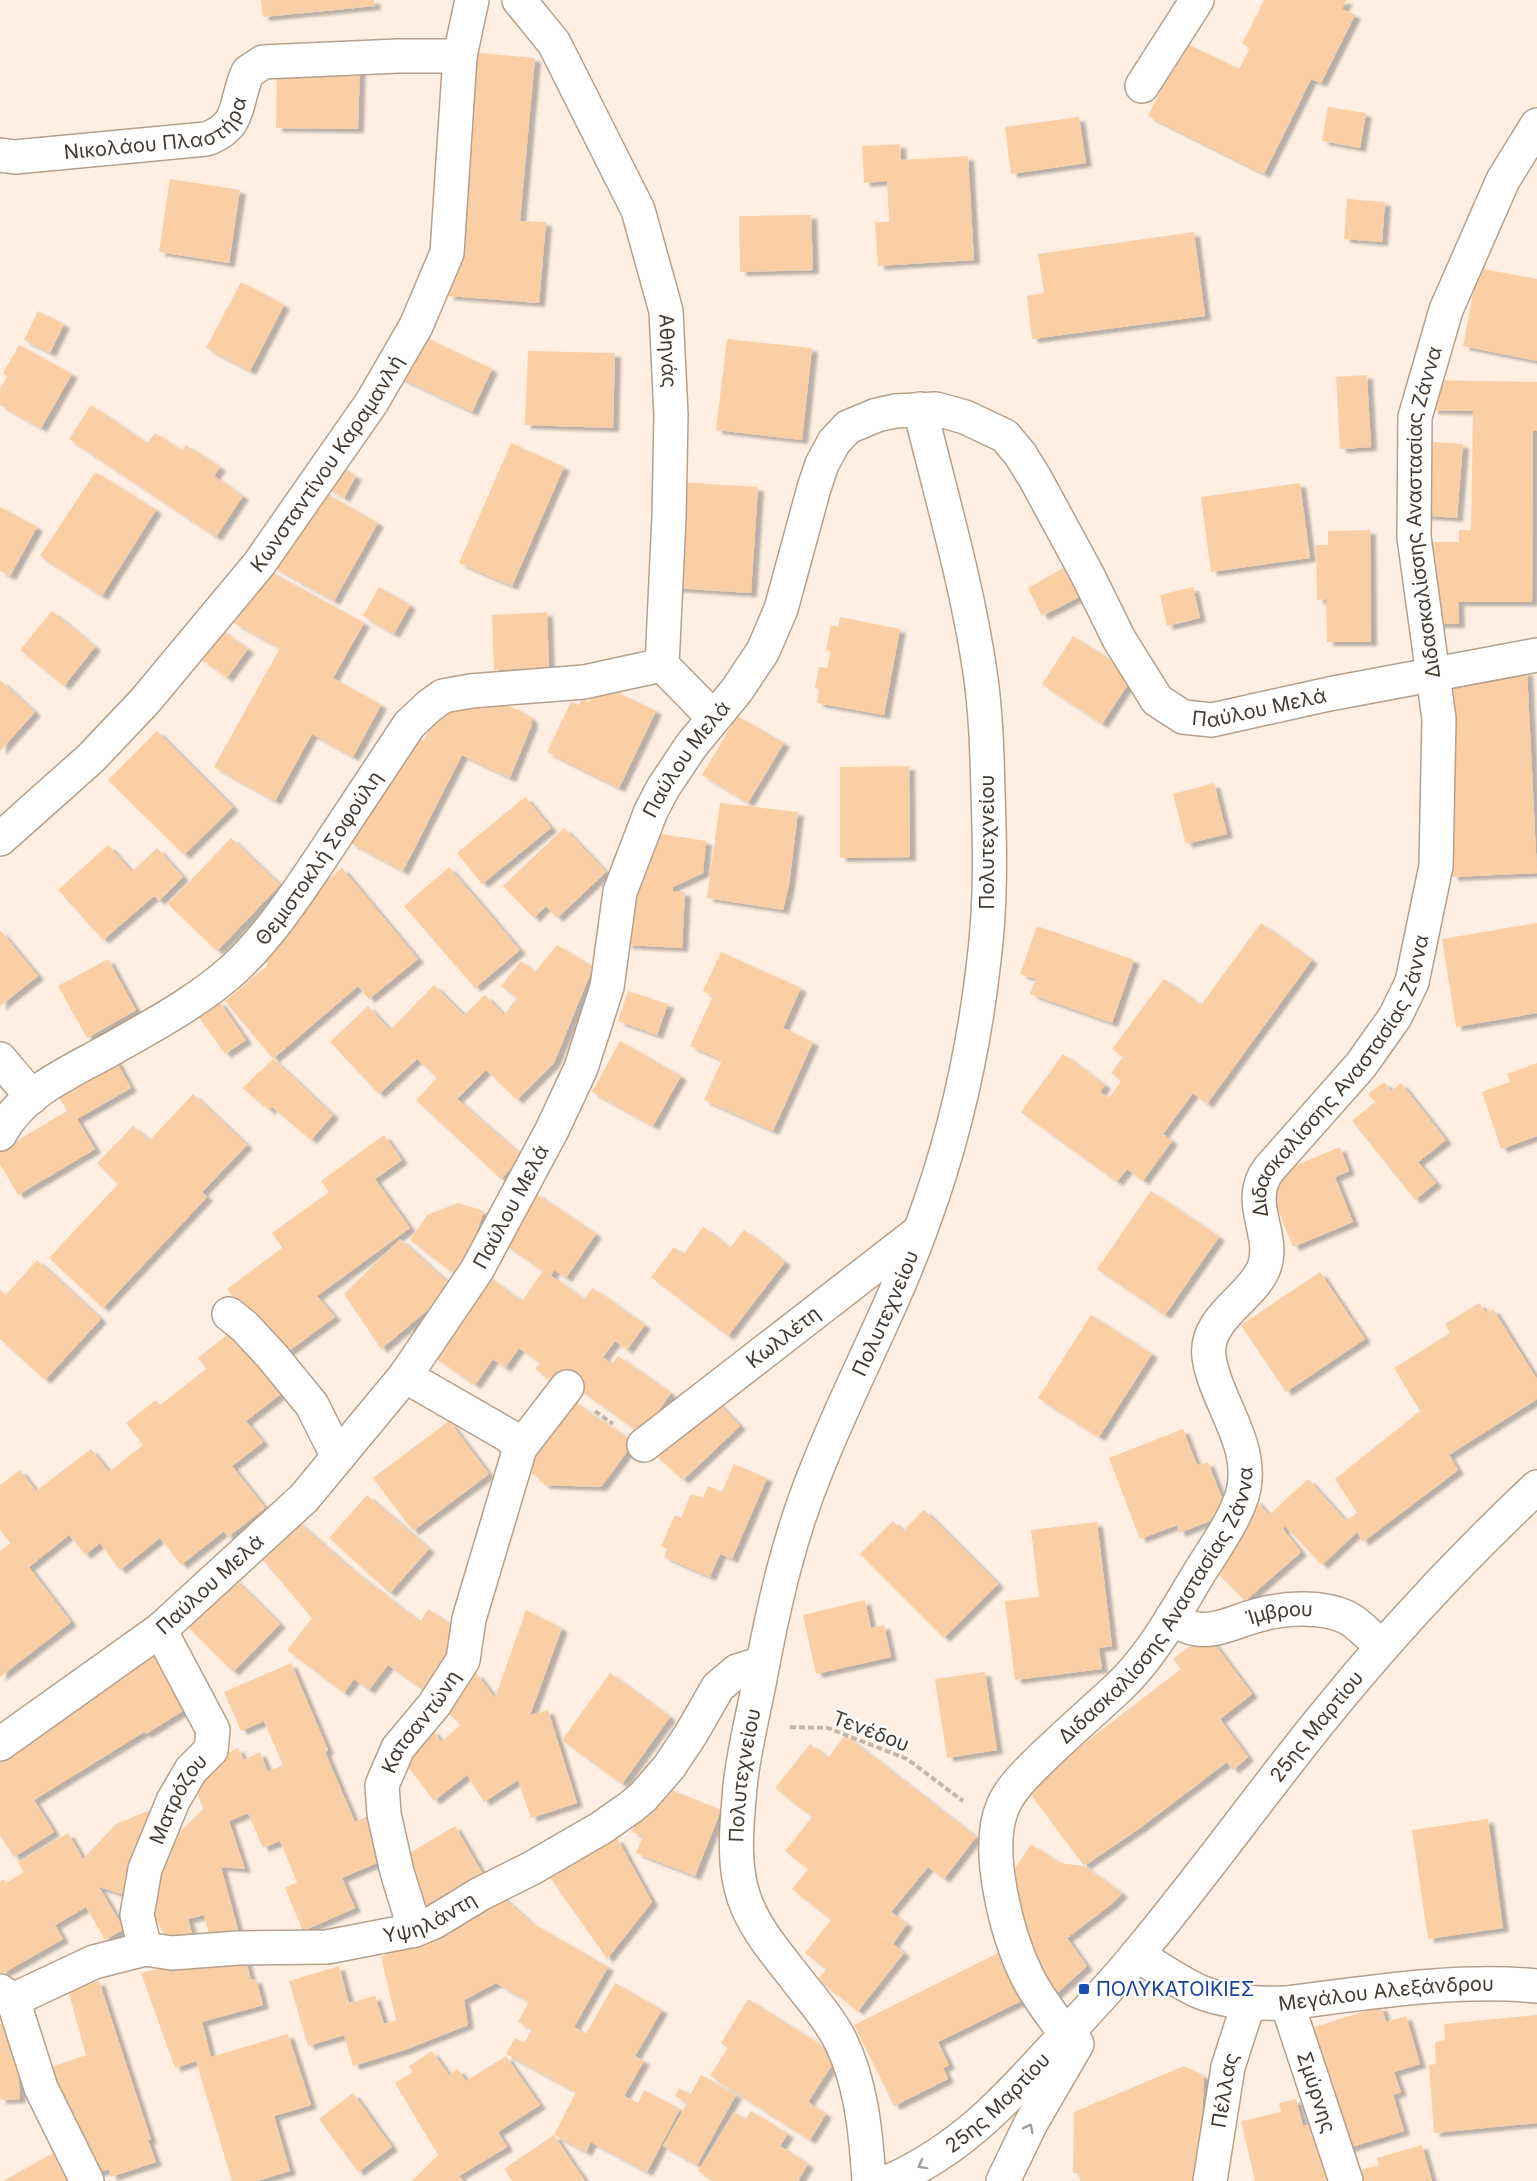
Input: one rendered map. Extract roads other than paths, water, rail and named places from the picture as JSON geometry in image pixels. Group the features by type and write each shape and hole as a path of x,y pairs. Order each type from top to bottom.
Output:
{"street":[{"name":"Κωνσταντίνου Καραμανλή","path":"0,839 90,758 145,701 259,564 372,402 416,326 447,253 460,56 472,0"},
{"name":"Αθηνάς","path":"519,0 554,43 638,210 666,310 670,415 669,517 662,665"},
{"path":"1142,86 1197,0"},
{"name":"Νικολάου Πλαστήρα","path":"0,155 15,157 206,139 227,129 234,116 248,72 263,62 398,56 460,56"},
{"name":"Διδασκαλίσσης Αναστασίας Ζάννα","path":"1066,2034 1035,1991 1019,1958 1002,1897 996,1858 997,1825 1003,1805 1015,1787 1132,1673 1172,1618 1229,1525 1239,1503 1245,1481 1245,1464 1242,1449 1213,1375 1209,1343 1217,1325 1257,1280 1264,1268 1266,1246 1258,1198 1259,1187 1269,1169 1361,1065 1395,1017 1412,982 1436,866 1439,719 1414,537 1415,417 1446,310 1503,180 1537,125"},
{"name":"Πολυτεχνείου","path":"869,2181 865,2129 854,2080 841,2043 816,2003 759,1928 744,1898 737,1857 737,1829 740,1785 750,1727 781,1575 795,1524 850,1388 921,1229 938,1181 953,1125 974,1027 985,957 989,896 989,819 986,737 977,654 920,409"},
{"name":"Παύλου Μελά","path":"0,1744 160,1630 304,1498 405,1376 477,1270 541,1150 581,1068 607,987 620,892 633,856 663,788 713,717 753,667 772,631 794,565 814,488 828,452 848,428 856,423 895,411 936,409 965,417 1005,436 1014,446 1051,506 1119,639 1157,700 1183,717 1212,720 1329,694 1433,676 1537,654"},
{"path":"662,665 713,717"},
{"name":"Θεμιστοκλή Σοφούλη","path":"0,1134 16,1112 32,1096 177,1010 234,969 264,938 287,907 409,725 443,696 471,691 584,682 662,665"},
{"path":"0,1059 32,1096"},
{"name":"Κωλλέτη","path":"644,1445 921,1229"},
{"path":"229,1314 244,1326 272,1356 312,1405 338,1457"},
{"path":"405,1376 509,1436 520,1448"},
{"name":"Κατσαντώνη","path":"415,1930 397,1872 384,1814 382,1785 398,1748 434,1705 463,1660 469,1619 520,1448 567,1388"},
{"name":"25ης Μαρτίου","path":"890,2181 942,2154 971,2132 999,2106 1137,1955 1381,1646 1456,1565 1537,1487"},
{"name":"Ίμβρου","path":"1172,1618 1188,1628 1202,1630 1219,1628 1257,1615 1276,1612 1297,1610 1334,1613 1350,1619 1381,1646"},
{"name":"Ματρόζου","path":"145,1949 137,1915 145,1869 173,1801 191,1770 212,1750 213,1730 160,1630"},
{"name":"Υψηλάντη","path":"6,1995 94,1962 145,1949 172,1953 238,1948 327,1947 415,1930 434,1922 618,1817 643,1797 669,1767 718,1687 737,1671 763,1664"},
{"name":"Μεγάλου Αλεξάνδρου","path":"1137,1955 1197,1990 1226,1999 1249,2002 1287,2003 1457,1985 1507,1983 1537,1986"},
{"name":"25ης Μαρτίου","path":"1003,2181 1043,2100 1115,1981"},
{"path":"6,1995 41,2088 87,2181"},
{"name":"Πέλλας","path":"1210,2181 1228,2067 1249,2002"},
{"name":"Σμύρνης","path":"1287,2003 1346,2181"}],"place":[{"name":"ΠΟΛΥΚΑΤΟΙΚΙΕΣ","path":"1084,1989"}]}
